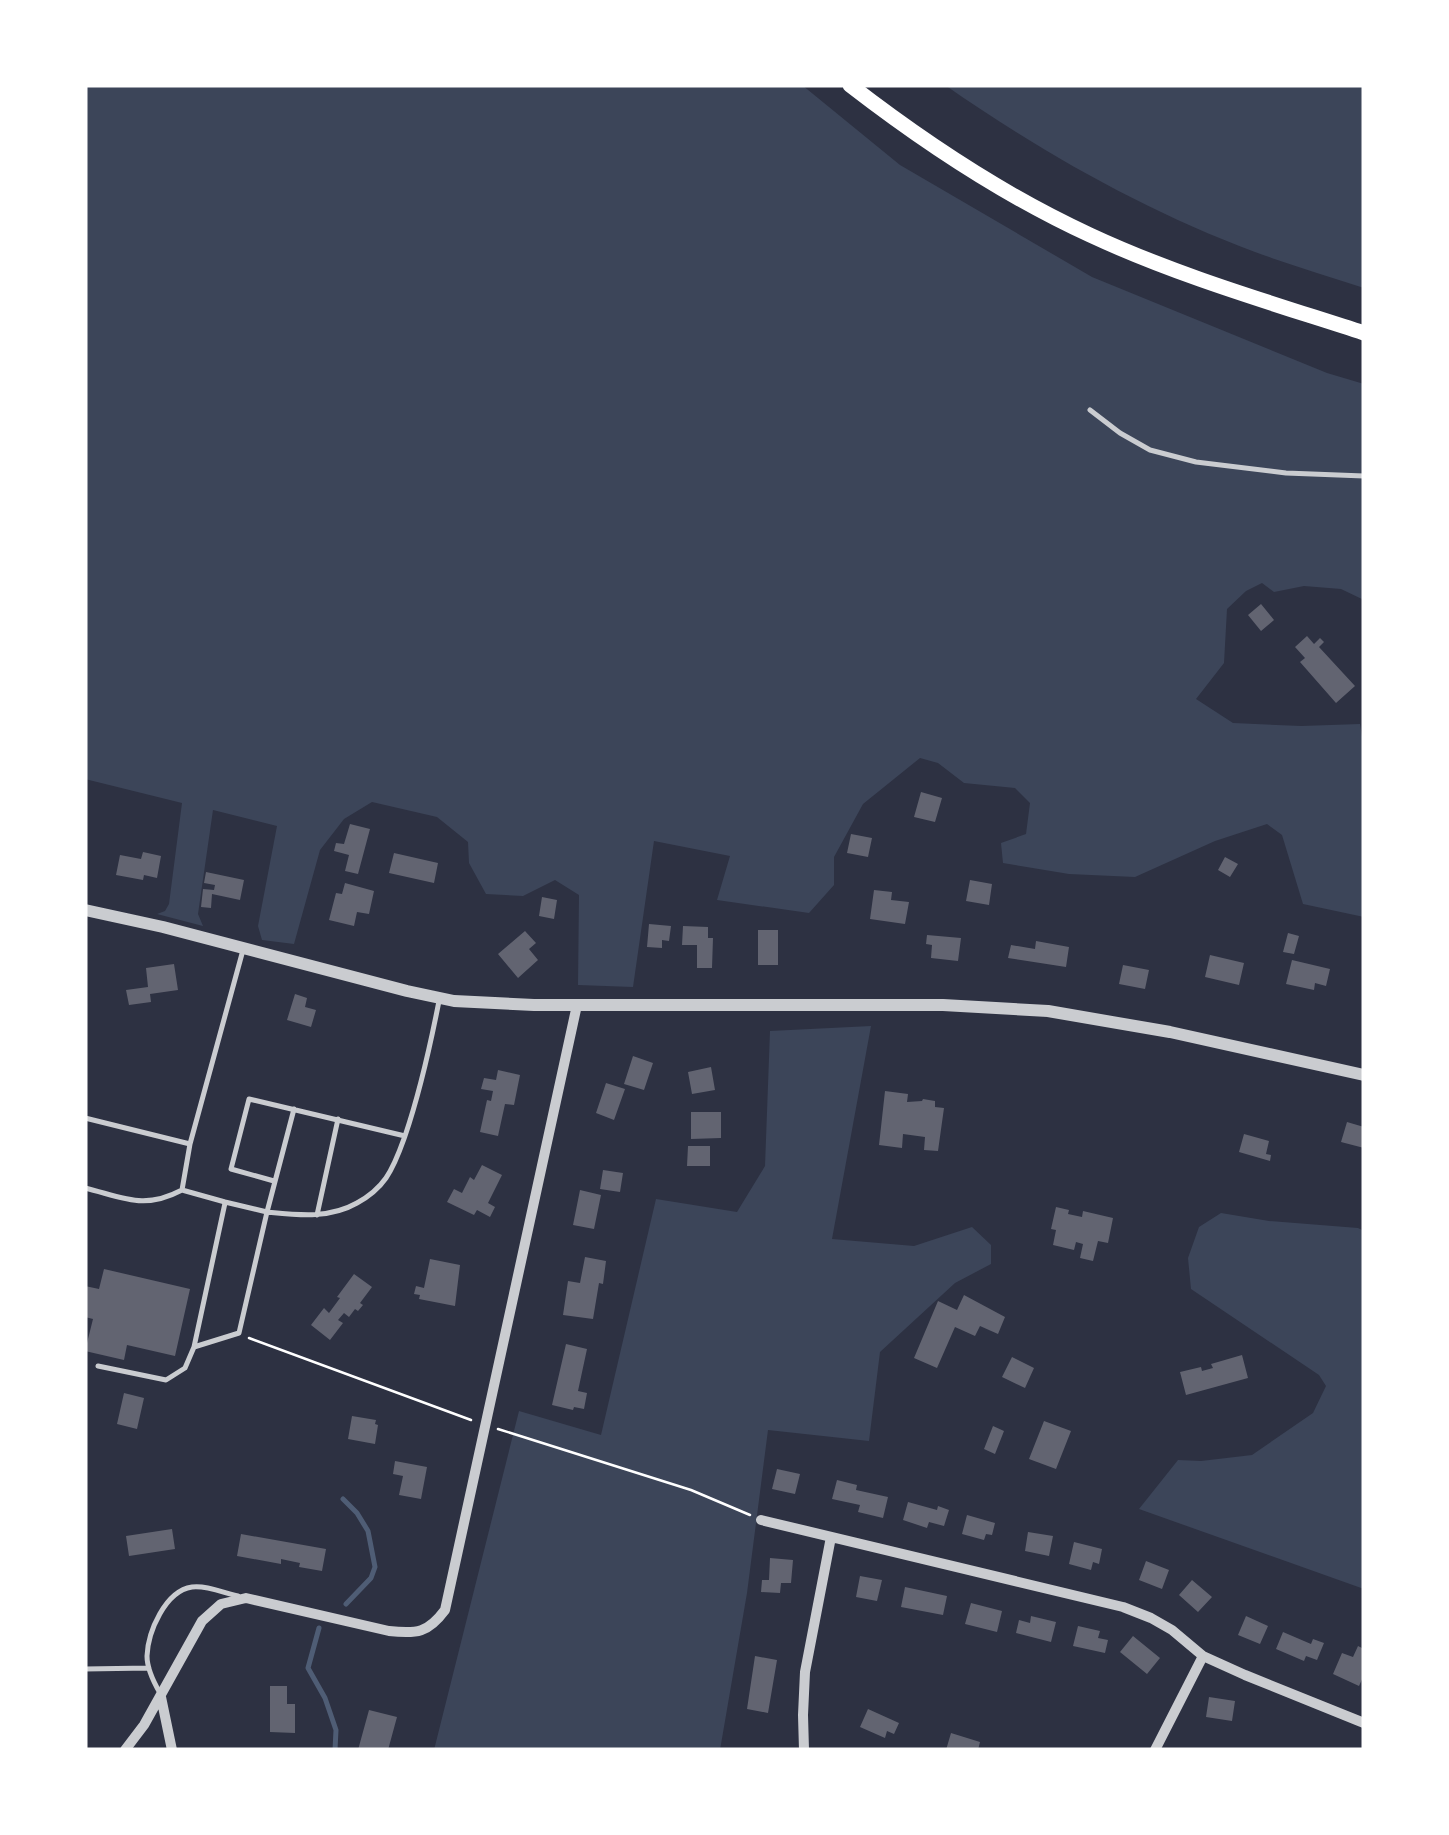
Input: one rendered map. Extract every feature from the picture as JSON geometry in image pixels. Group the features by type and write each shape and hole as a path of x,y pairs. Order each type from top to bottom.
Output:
{"main road":[{"path":"850,85 994,186 1091,236 1198,278 1364,334"}],"street":[{"path":"85,910 439,998 488,1004 879,1004 1048,1011 1364,1074"},
{"path":"125,1750 136,1738 202,1621 221,1604 246,1598 408,1633 436,1623 445,1610 577,1005"},
{"path":"761,1520 1123,1607 1172,1630 1203,1656 1364,1723"},
{"path":"804,1750 805,1672 831,1537"},
{"path":"1155,1750 1203,1656"},
{"path":"161,1696 172,1750"}],"lane":[{"path":"1090,410 1150,450 1196,462 1286,473 1364,476"},
{"path":"182,1190 190,1144 244,948"},
{"path":"85,1188 140,1202 162,1200 182,1190 267,1212 316,1215 355,1205 387,1177 397,1158 430,1047 439,998"},
{"path":"275,1182 231,1169 249,1099 404,1136"},
{"path":"194,1347 239,1333 294,1109"},
{"path":"85,1118 190,1144"},
{"path":"316,1215 338,1119"},
{"path":"98,1366 166,1380 185,1368 194,1347 225,1202"},
{"path":"161,1696 150,1675 147,1658 163,1609 178,1592 193,1587 246,1598"},
{"path":"85,1669 149,1668"}],"shaded area":[{"path":"85,85 802,85 900,165 1092,277 1327,373 1364,384 1364,600 1341,589 1304,586 1274,592 1262,583 1246,591 1227,609 1224,663 1196,699 1233,723 1360,724 1364,749 1364,917 1303,904 1282,835 1267,824 1215,841 1135,877 1069,874 1003,863 1001,843 1026,834 1030,803 1015,788 964,783 938,763 920,758 863,804 834,857 834,885 809,913 717,900 730,856 654,841 633,987 578,985 579,895 555,880 523,896 486,894 469,863 468,842 437,817 372,802 344,819 320,850 294,944 262,940 258,926 277,826 213,810 198,914 203,926 157,914 169,904 182,803 85,779"},
{"path":"945,85 1364,85 1364,288 1255,252 1134,199 1018,134"},
{"path":"871,1026 832,1239 914,1246 972,1227 991,1245 991,1264 955,1283 880,1352 869,1441 768,1430 747,1593 720,1750 434,1750 519,1411 601,1435 656,1199 737,1212 765,1166 770,1031"},
{"path":"1221,1213 1364,1231 1364,1589 1139,1509 1178,1460 1252,1455 1313,1413 1326,1386 1319,1375 1191,1289 1188,1258 1199,1227"}],"building":[{"path":"1261,604 1274,620 1261,631 1248,615"},
{"path":"1307,636 1314,644 1320,638 1324,642 1319,647 1355,686 1336,703 1300,662 1305,658 1295,647"},
{"path":"921,792 942,798 935,822 914,817"},
{"path":"350,824 370,829 358,874 345,871 349,855 334,851 336,843 344,844"},
{"path":"851,834 872,838 868,857 847,853"},
{"path":"143,852 161,856 157,878 144,875 143,880 116,875 120,855 141,859"},
{"path":"394,853 438,863 434,883 389,873"},
{"path":"1225,857 1238,864 1230,877 1218,870"},
{"path":"206,872 244,880 240,900 212,894 211,908 201,907 203,889 214,890 215,885 204,883"},
{"path":"970,880 992,884 989,905 966,901"},
{"path":"345,883 374,891 369,914 357,912 354,926 329,920 336,893 342,894"},
{"path":"874,890 892,892 891,900 909,902 905,924 870,919"},
{"path":"542,897 557,900 554,919 539,916"},
{"path":"649,924 671,926 669,941 662,940 662,948 647,947"},
{"path":"683,926 708,927 708,938 713,938 712,968 697,968 697,945 682,945"},
{"path":"758,930 778,930 778,965 758,965"},
{"path":"525,931 536,943 529,949 538,960 518,978 498,954"},
{"path":"1288,933 1299,936 1294,954 1283,952"},
{"path":"927,935 961,938 958,961 931,958 932,945 926,944"},
{"path":"1036,941 1069,947 1066,967 1008,958 1011,945 1035,949"},
{"path":"1210,955 1244,963 1239,985 1205,977"},
{"path":"1292,960 1330,969 1326,986 1315,983 1314,990 1286,984"},
{"path":"174,964 178,990 150,994 151,1002 129,1005 126,990 148,987 146,968"},
{"path":"1123,965 1149,970 1145,989 1119,984"},
{"path":"295,994 307,998 305,1007 316,1010 311,1027 287,1020"},
{"path":"633,1056 653,1063 644,1090 624,1084"},
{"path":"711,1067 715,1090 692,1094 688,1072"},
{"path":"498,1070 520,1075 514,1105 505,1104 498,1136 480,1132 493,1091 481,1089 484,1078 496,1080"},
{"path":"606,1083 625,1089 614,1120 596,1113"},
{"path":"885,1091 908,1094 907,1102 923,1099 944,1108 938,1151 924,1150 925,1137 903,1134 902,1148 879,1145"},
{"path":"691,1112 721,1112 721,1138 691,1139"},
{"path":"1347,1122 1364,1127 1364,1148 1341,1142"},
{"path":"1244,1134 1269,1141 1266,1154 1271,1155 1270,1161 1239,1152"},
{"path":"688,1146 710,1146 710,1166 687,1166"},
{"path":"482,1165 502,1175 488,1203 495,1207 490,1217 477,1210 474,1215 447,1202 454,1189 462,1193"},
{"path":"603,1170 623,1173 620,1192 600,1189"},
{"path":"580,1190 601,1195 594,1229 573,1225"},
{"path":"1056,1207 1082,1217 1083,1211 1113,1218 1108,1243 1098,1241 1093,1261 1080,1258 1083,1244 1076,1242 1074,1250 1053,1245 1056,1230 1051,1229"},
{"path":"585,1257 606,1261 593,1319 563,1315 568,1281 580,1283"},
{"path":"430,1259 460,1265 455,1306 419,1299 420,1295 414,1294 416,1286 424,1288"},
{"path":"104,1269 190,1289 175,1356 127,1345 124,1360 85,1351 93,1319 85,1317 85,1286 99,1289"},
{"path":"354,1274 372,1287 358,1311 355,1309 349,1317 344,1313 338,1320 343,1323 330,1340 311,1325 324,1308 329,1313"},
{"path":"964,1295 1005,1317 998,1334 980,1326 975,1336 955,1327 937,1368 914,1358 938,1301 957,1310"},
{"path":"566,1344 587,1349 578,1391 587,1393 584,1409 552,1405"},
{"path":"1242,1355 1248,1378 1186,1395 1180,1372 1213,1368 1211,1364"},
{"path":"1012,1357 1034,1368 1025,1388 1002,1377"},
{"path":"124,1393 144,1398 137,1429 117,1424"},
{"path":"352,1416 376,1420 375,1444 348,1439"},
{"path":"1044,1421 1071,1431 1056,1469 1029,1459"},
{"path":"993,1426 1004,1431 995,1454 984,1449"},
{"path":"395,1461 427,1467 421,1499 399,1495 403,1476 393,1474"},
{"path":"777,1469 800,1474 795,1494 772,1489"},
{"path":"837,1480 857,1485 856,1490 888,1497 883,1518 858,1512 860,1505 832,1499"},
{"path":"908,1502 949,1510 944,1526 929,1522 927,1528 903,1520"},
{"path":"967,1515 995,1523 992,1535 986,1534 984,1540 962,1534"},
{"path":"172,1529 175,1549 129,1556 126,1536"},
{"path":"1028,1532 1053,1536 1049,1556 1025,1551"},
{"path":"241,1534 326,1549 322,1571 281,1559 281,1564 237,1556"},
{"path":"1074,1542 1102,1549 1099,1564 1093,1562 1091,1570 1069,1564"},
{"path":"770,1558 793,1560 791,1583 781,1583 780,1593 761,1592 762,1580 769,1580"},
{"path":"1146,1561 1169,1570 1162,1589 1139,1580"},
{"path":"860,1576 882,1580 877,1601 856,1597"},
{"path":"1192,1580 1212,1597 1198,1612 1179,1595"},
{"path":"905,1587 947,1596 943,1615 901,1607"},
{"path":"971,1603 1002,1611 997,1632 965,1624"},
{"path":"1031,1616 1056,1622 1051,1642 1016,1633 1019,1620 1030,1623"},
{"path":"1246,1616 1268,1626 1260,1644 1238,1635"},
{"path":"1078,1626 1100,1631 1098,1638 1108,1640 1105,1653 1073,1646"},
{"path":"1283,1632 1311,1644 1313,1639 1324,1643 1317,1660 1306,1656 1304,1661 1276,1649"},
{"path":"1133,1636 1160,1658 1147,1674 1120,1652"},
{"path":"1358,1646 1364,1649 1364,1675 1359,1686 1333,1674 1342,1653 1353,1657"},
{"path":"755,1656 777,1660 768,1713 747,1709"},
{"path":"270,1686 287,1686 287,1704 295,1704 295,1733 270,1732"},
{"path":"1209,1697 1235,1701 1232,1721 1206,1717"},
{"path":"868,1709 899,1723 894,1734 887,1731 885,1738 860,1727"},
{"path":"369,1710 397,1717 388,1750 358,1750"},
{"path":"951,1733 980,1742 978,1750 946,1750"}],"waterway":[{"path":"343,1499 368,1531 375,1567 371,1578 346,1604"},
{"path":"319,1628 308,1668 325,1698 336,1730 335,1750"}]}
